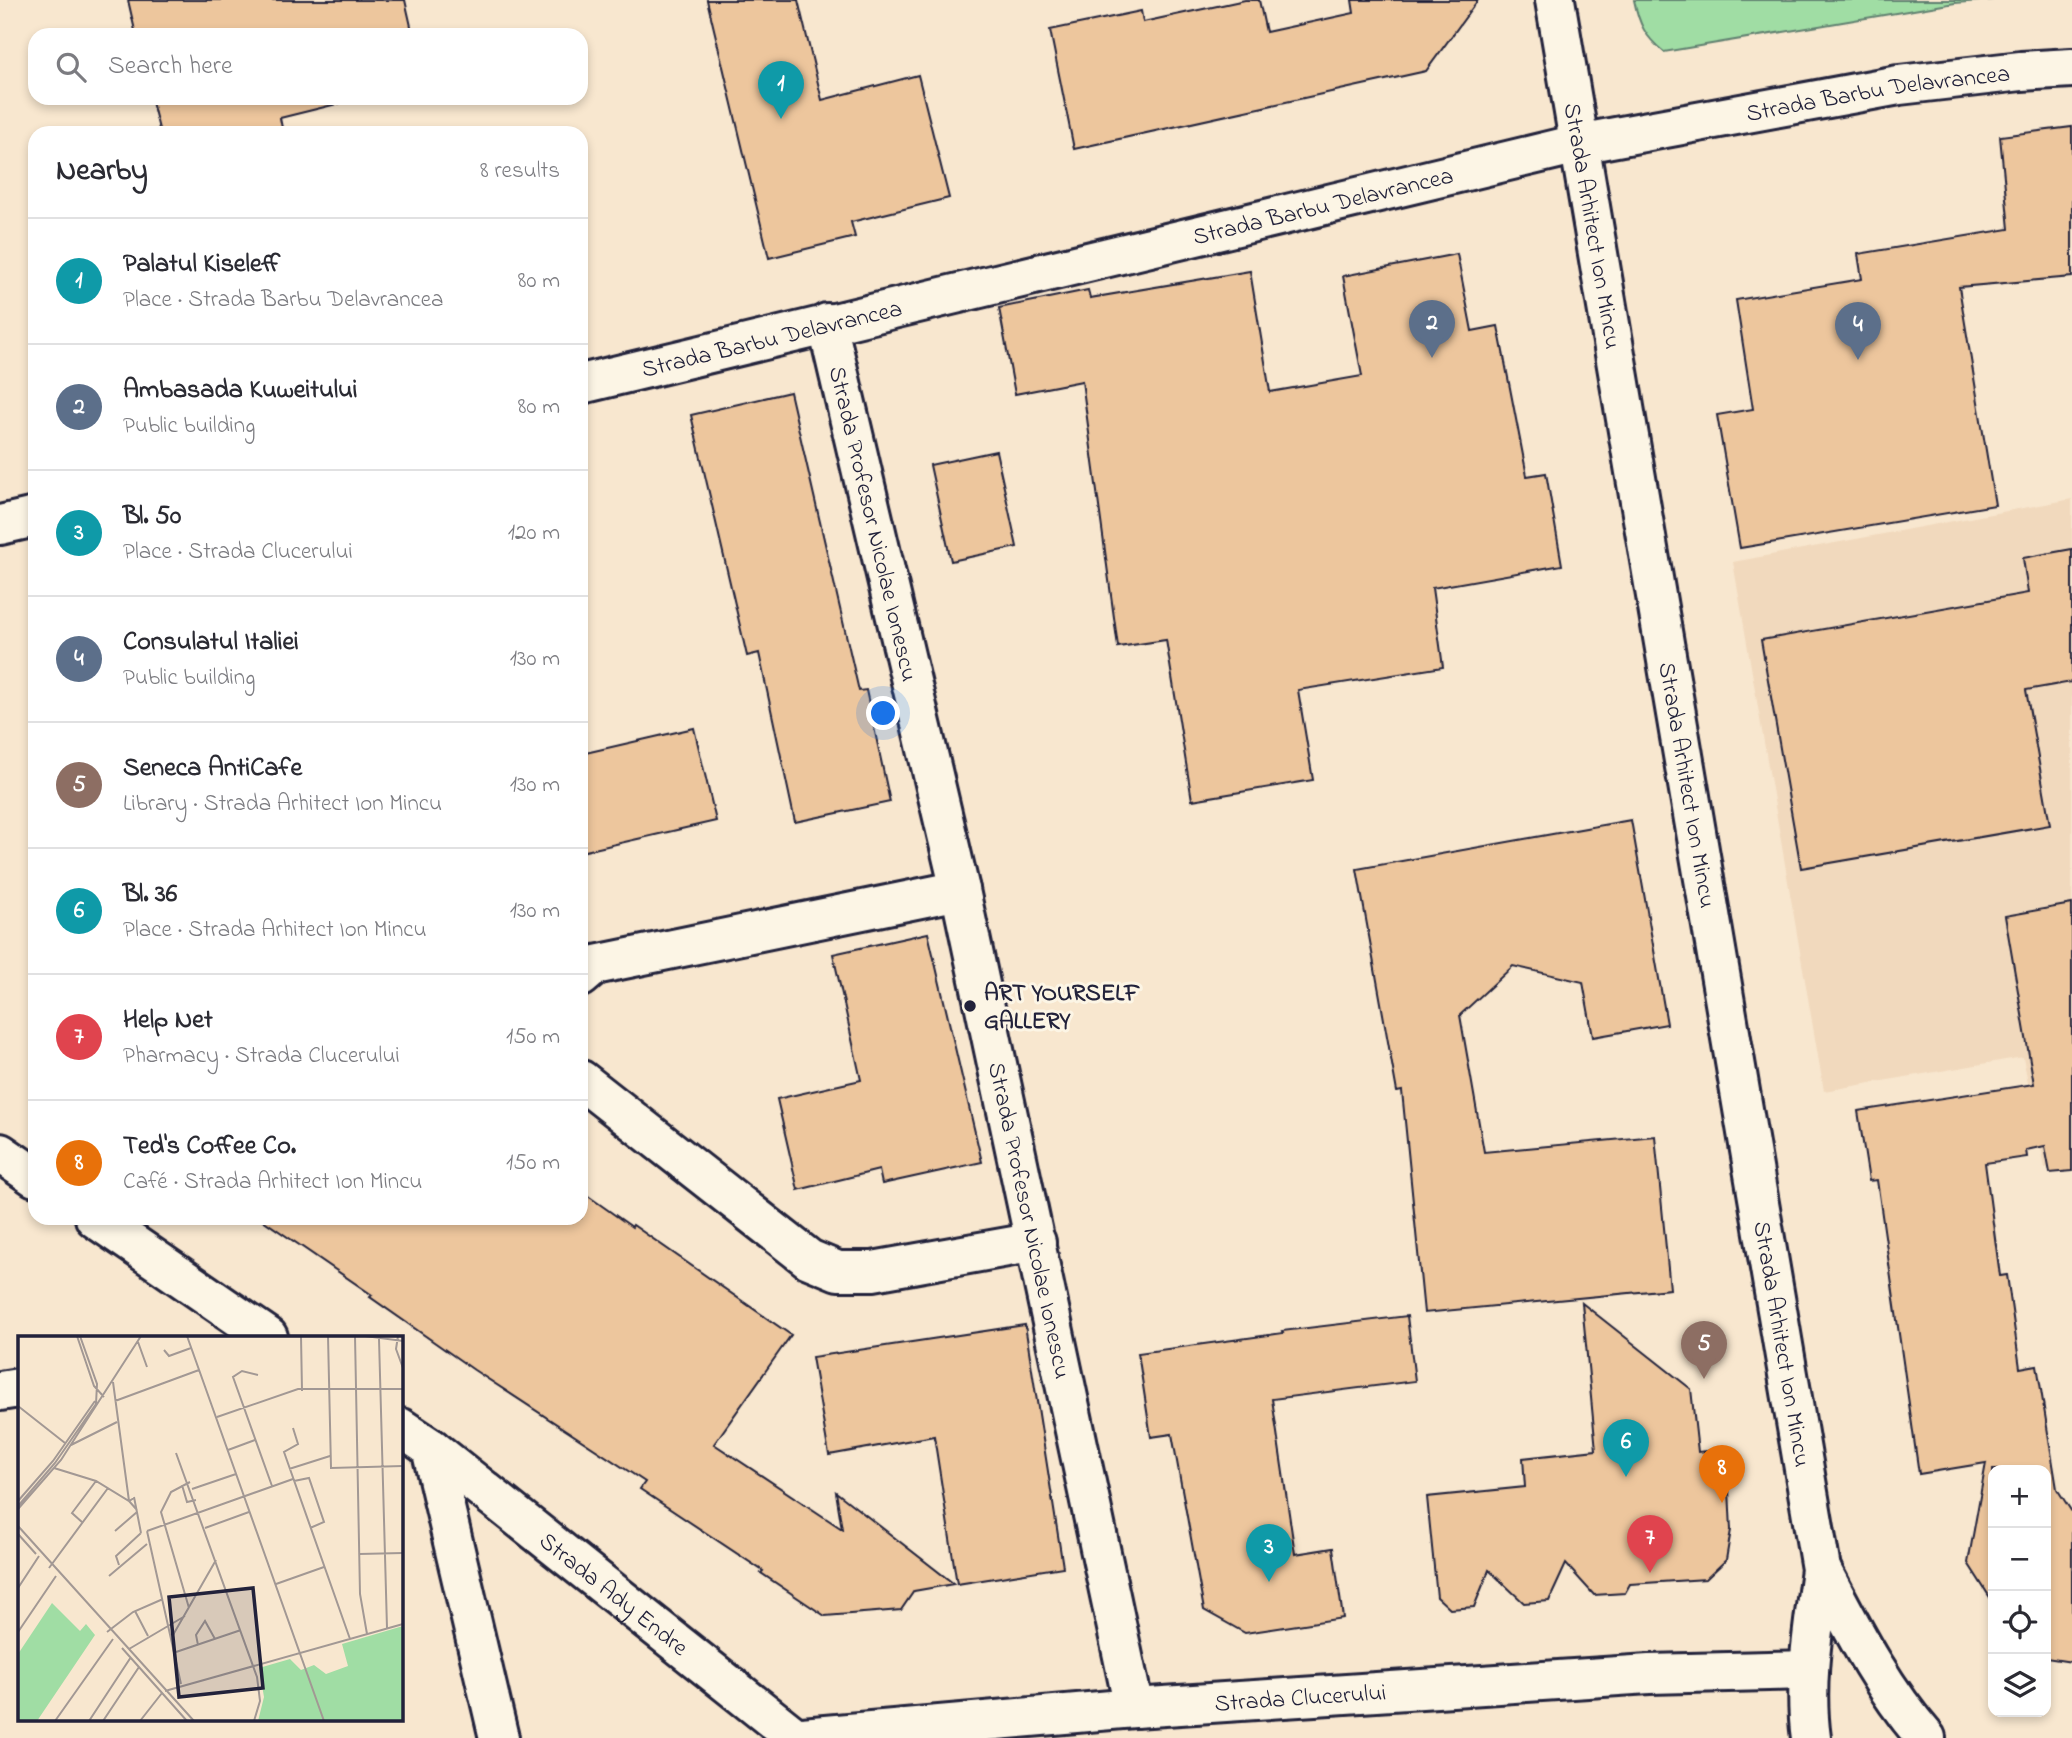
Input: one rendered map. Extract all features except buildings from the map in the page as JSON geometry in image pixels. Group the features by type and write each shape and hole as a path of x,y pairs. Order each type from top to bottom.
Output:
{"street":[{"name":"Strada Arhitect Ion Mincu","path":"1555,0 1821,1569 1808,1670 1811,1738"},
{"name":"Strada Barbu Delavrancea","path":"588,382 1578,144 1899,85 2072,68"},
{"name":"Strada Profesor Nicolae Ionescu","path":"827,323 960,890 1134,1709"},
{"path":"0,525 28,519"},
{"path":"588,971 595,965 960,890"},
{"path":"588,1085 809,1259 838,1270 873,1271 1036,1242"},
{"path":"0,1153 28,1172"},
{"path":"105,1225 267,1336"},
{"path":"0,1391 18,1388"},
{"name":"Strada Ady Endre","path":"416,1438 794,1738"},
{"name":"Strada Ady Endre","path":"416,1438 499,1738"},
{"name":"Strada Arhitect Ion Mincu","path":"1821,1569 1856,1636 1891,1692 1926,1738"},
{"name":"Strada Clucerului","path":"794,1738 1134,1709 1649,1674 1808,1670"}],"shaded area":[{"path":"2072,499 2072,1162 2045,1168 2023,1057 1824,1091 1733,562"}],"green space":[{"path":"1634,0 1993,0 1955,3 1664,52 1644,29"}],"place":[{"name":"Palatul Kiseleff","path":"781,119"},
{"name":"Ambasada Kuweitului","path":"1432,358"},
{"name":"Consulatul Italiei","path":"1858,360"},
{"name":"ART YOURSELF GALLERY","path":"970,1006"},
{"name":"Seneca AntiCafe","path":"1704,1379"},
{"name":"Bl. 36","path":"1626,1477"},
{"name":"Ted's Coffee Co.","path":"1722,1503"},
{"name":"Help Net","path":"1650,1573"},
{"name":"Bl. 50","path":"1269,1582"}]}
